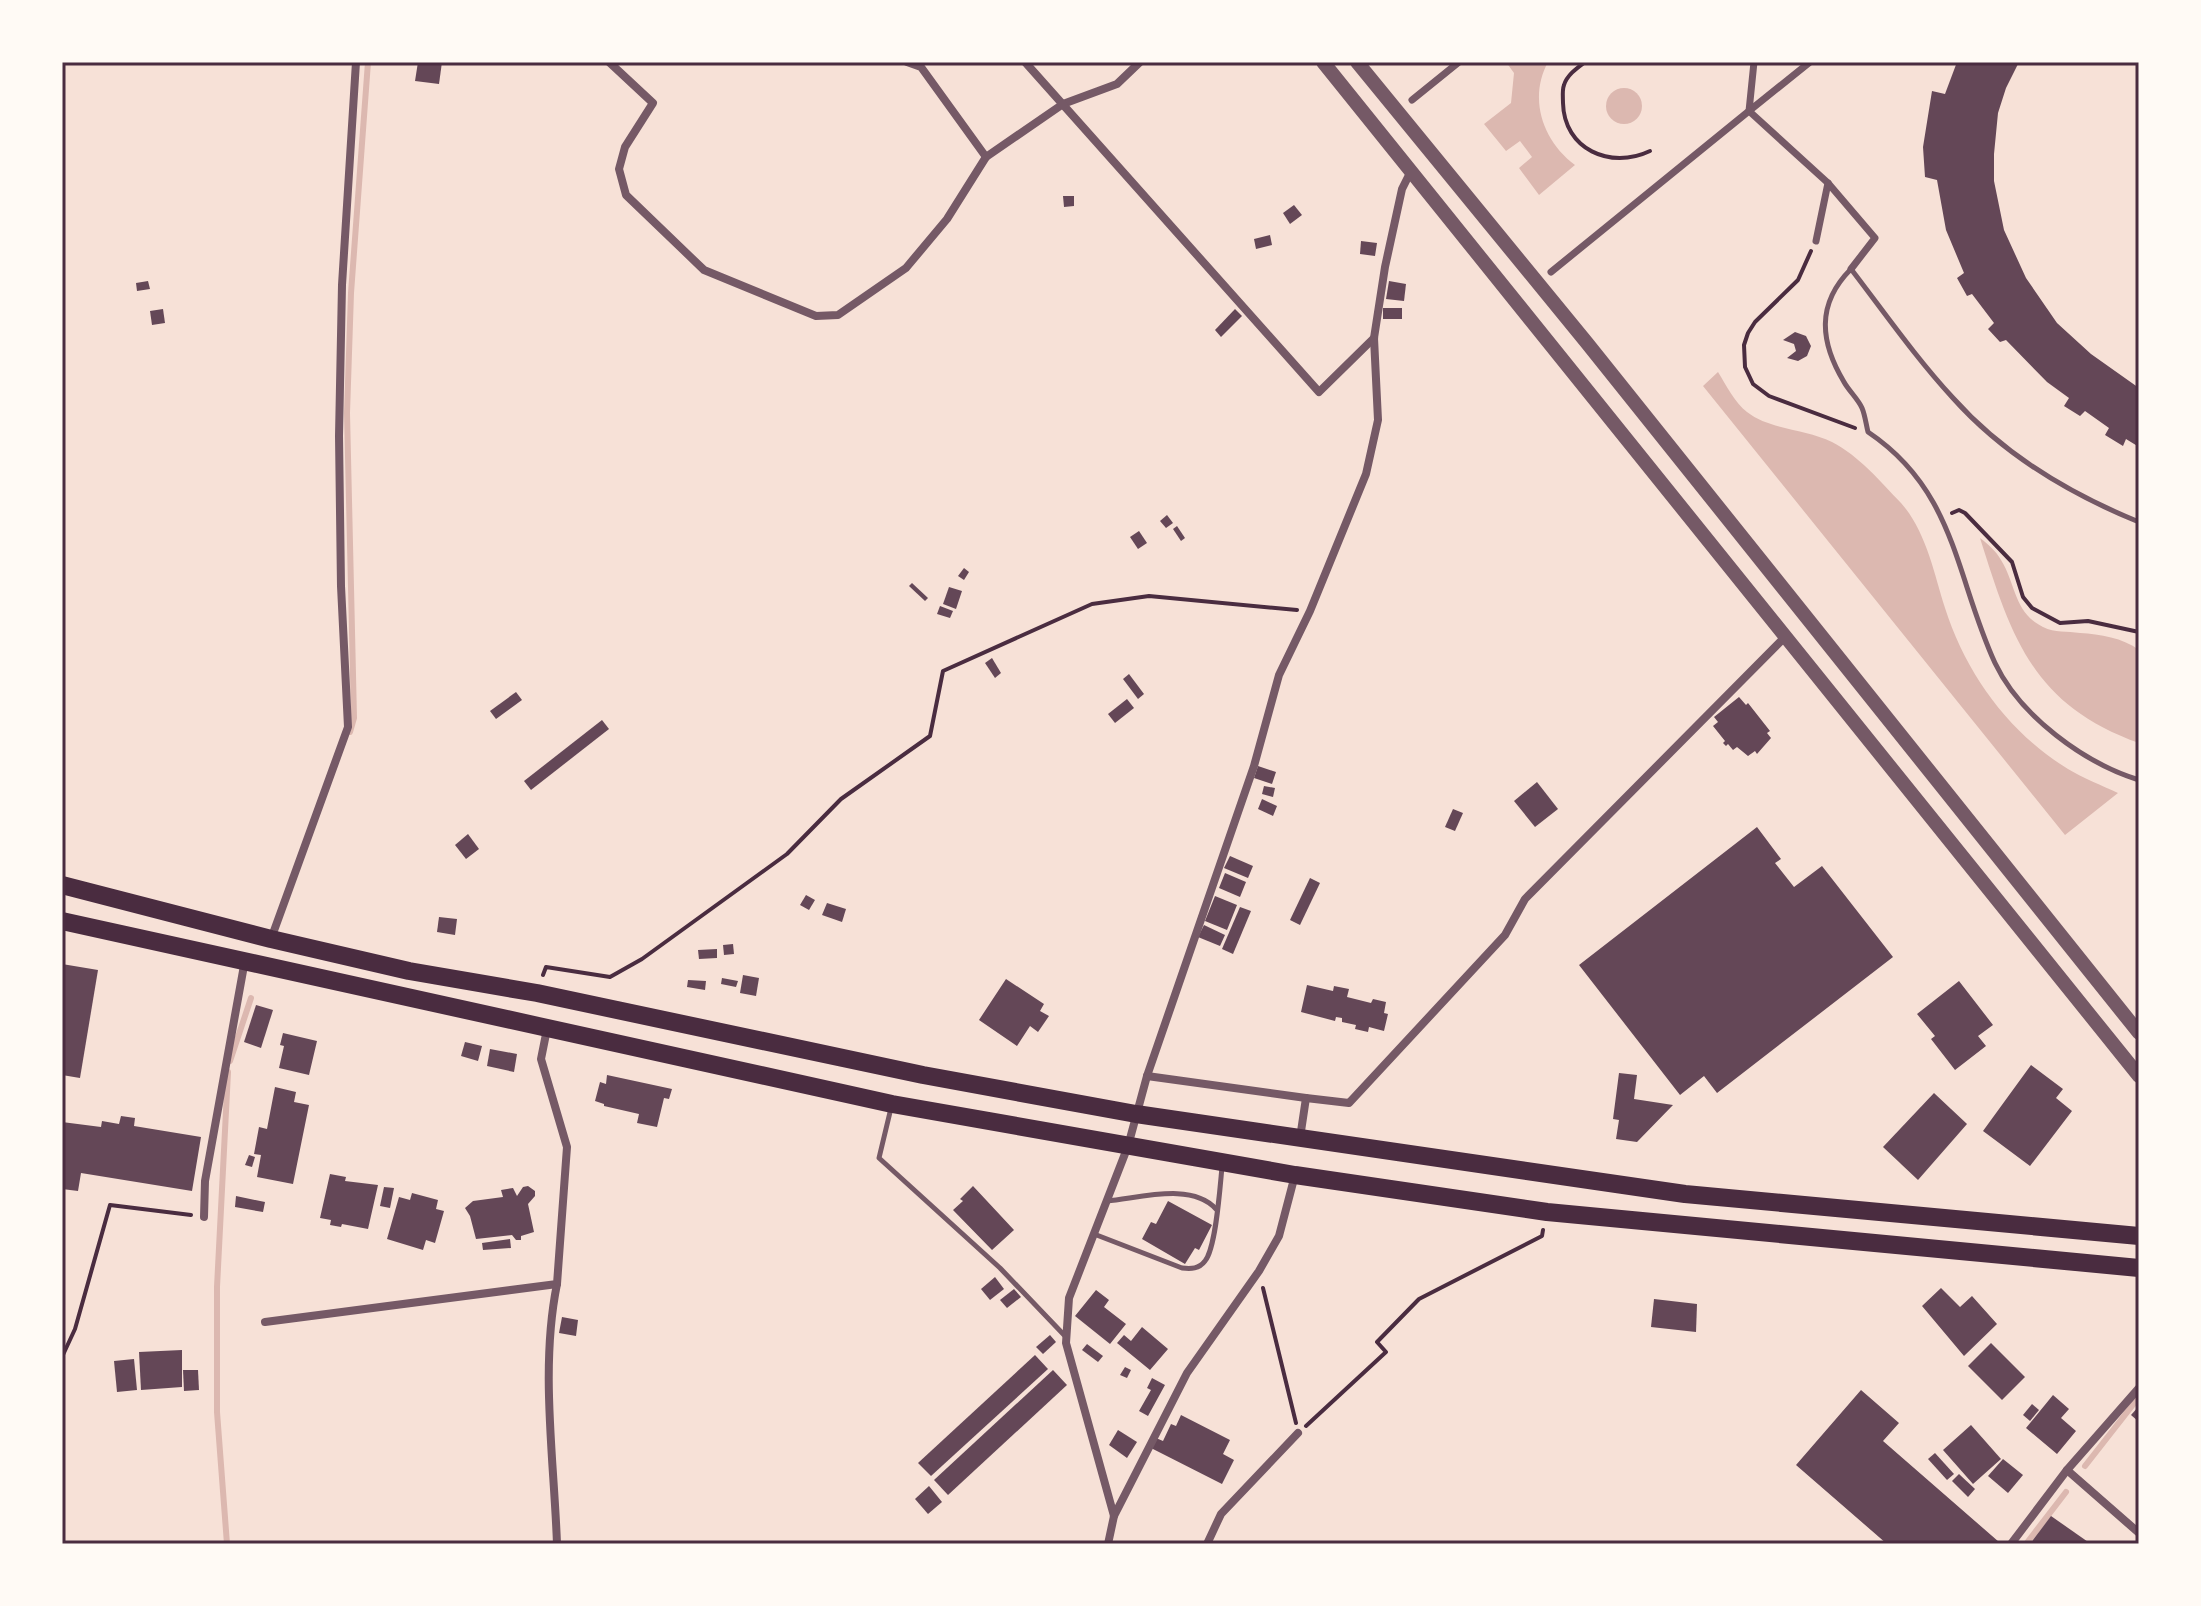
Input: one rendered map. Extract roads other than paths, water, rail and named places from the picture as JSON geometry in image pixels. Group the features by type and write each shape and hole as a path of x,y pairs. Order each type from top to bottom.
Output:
{"highway":[{"path":"62,885 409,971 537,993 923,1075 1136,1114 1685,1194 2137,1235"},
{"path":"62,921 892,1104 1295,1175 1547,1212 2139,1268"}],"street":[{"path":"271,939 348,727 341,586 339,436 342,285 356,62"},
{"path":"609,62 653,103 625,147 619,169 626,195 704,270 816,316 838,315 906,268 947,219 986,157 1063,104 1117,84 1140,62"},
{"path":"907,62 921,67 986,157"},
{"path":"1025,62 1319,392 1374,338"},
{"path":"1323,62 2139,1076"},
{"path":"1357,62 1597,355 2138,1030"},
{"path":"1412,100 1459,62"},
{"path":"1749,111 1754,62"},
{"path":"1551,272 1810,62"},
{"path":"1749,111 1828,183 1875,238 1851,269"},
{"path":"1114,1516 1066,1338 1069,1298 1128,1146 1147,1076 1254,766 1279,675 1310,611 1366,474 1378,420 1374,338 1388,251 1402,189 1411,171"},
{"path":"1816,241 1828,183"},
{"path":"1147,1076 1349,1103 1505,935 1525,899 1785,637"},
{"path":"204,1217 205,1181 245,959"},
{"path":"547,1029 541,1059 567,1147 549,1373 557,1544"},
{"path":"1300,1139 1306,1098"},
{"path":"1108,1544 1114,1516 1187,1373 1259,1271 1279,1236 1295,1175"},
{"path":"265,1322 557,1284"},
{"path":"2011,1544 2067,1470 2139,1388"},
{"path":"1207,1544 1221,1514 1298,1433"},
{"path":"2067,1470 2139,1533"}],"lane":[{"path":"2139,522 2106,509 2063,485 2000,443 1954,399 1851,269 1840,280 1829,299 1824,317 1825,334 1835,366 1862,407 1868,432 1900,458 1928,490 1942,516 1997,667 2020,700 2053,735 2097,762 2139,780"},
{"path":"892,1104 879,1158 1000,1268 1066,1338"},
{"path":"1094,1234 1182,1268 1195,1269 1205,1261 1212,1247 1223,1162"},
{"path":"1106,1201 1186,1194 1202,1198 1217,1210"}],"waterway":[{"path":"350,732 354,718 347,413 351,293 368,62"},
{"path":"230,1061 251,998"},
{"path":"227,1544 217,1412 217,1287 228,1072"},
{"path":"2085,1466 2139,1397"},
{"path":"2026,1544 2066,1492"}]}
